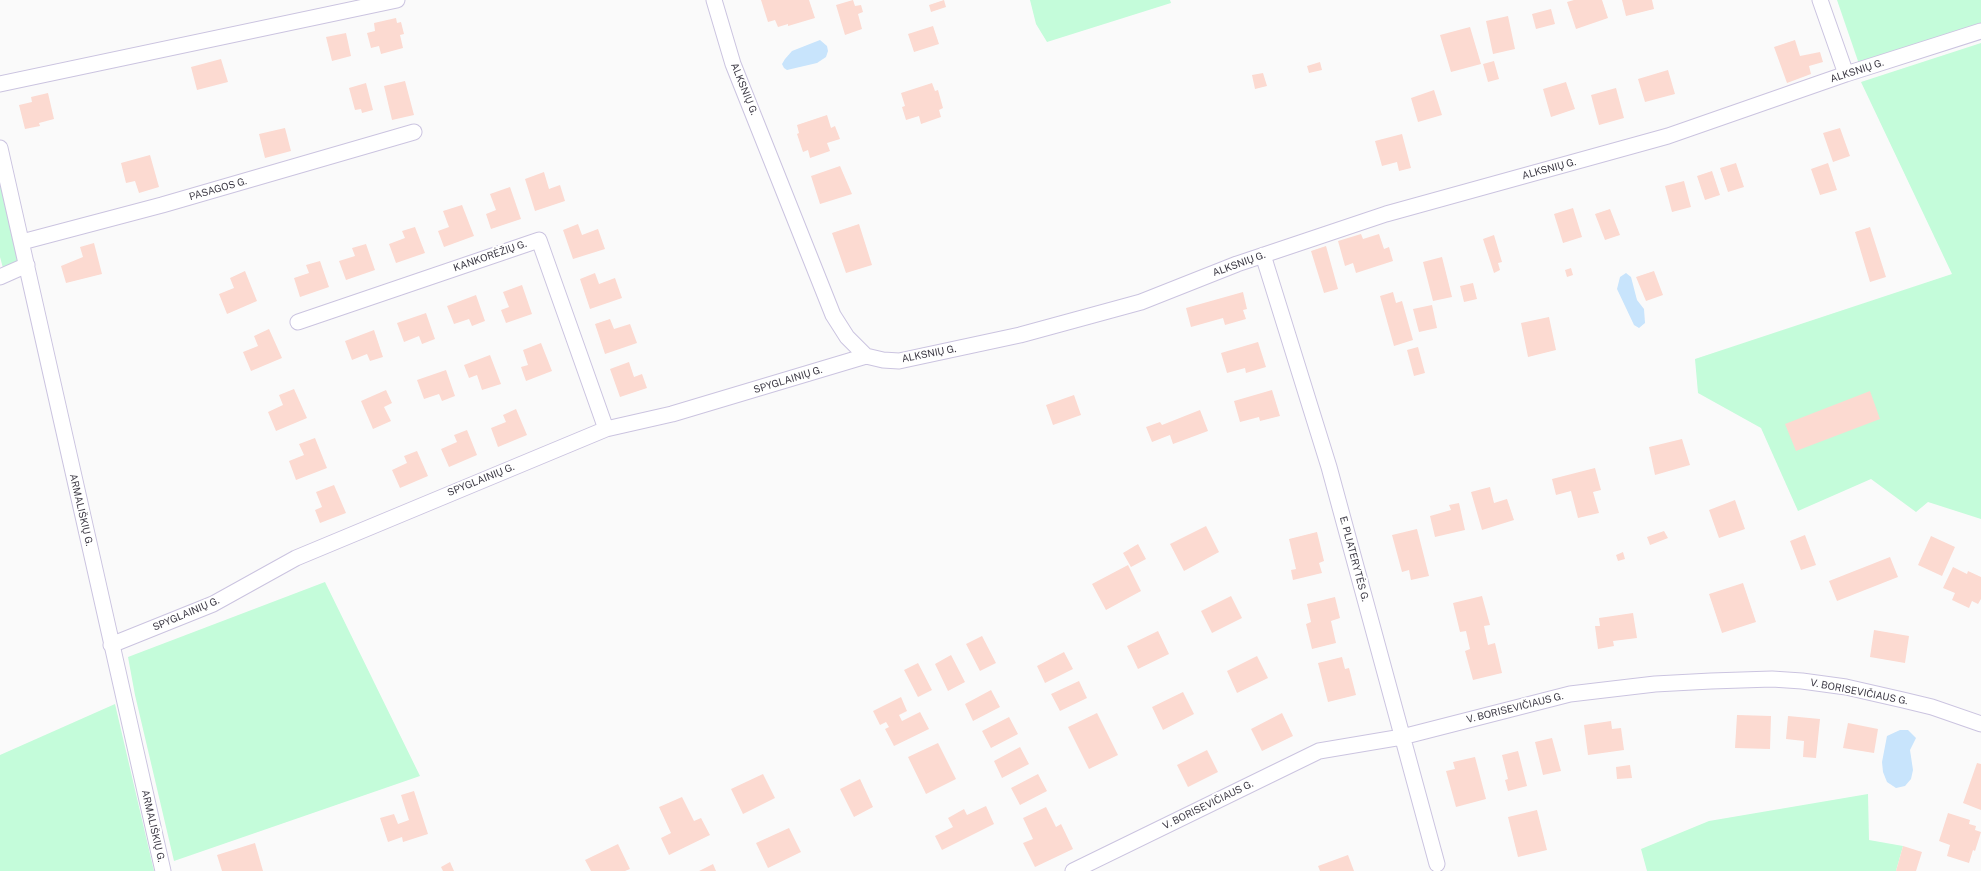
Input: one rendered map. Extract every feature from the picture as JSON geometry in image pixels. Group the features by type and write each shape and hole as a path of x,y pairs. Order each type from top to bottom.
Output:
{"street":[{"path":"0,84 398,0"},
{"name":"ALKSNIŲ G.","path":"714,0 734,64 833,315 847,337 866,356 883,360 899,361 1020,335 1141,302 1263,256 1386,214 1668,136 1846,74 1981,31"},
{"path":"1820,0 1846,74"},
{"name":"PASAGOS G.","path":"22,242 162,205 414,132"},
{"name":"ARMALIŠKIŲ G.","path":"0,148 164,871"},
{"name":"KANKORĖŽIŲ G.","path":"298,322 538,240 606,429"},
{"name":"E. PLIATERYTĖS G.","path":"1263,256 1329,467 1437,864"},
{"path":"0,277 27,266"},
{"name":"SPYGLAINIŲ G.","path":"112,645 213,604 303,555 606,429 672,414 866,356"},
{"name":"V. BORISEVIČIAUS G.","path":"1073,871 1319,751 1402,736 1570,694 1655,684 1719,680 1802,681 1846,688 1932,707 1981,724"}],"green space":[{"path":"1030,0 1170,0 1171,3 1047,42 1036,24"},
{"path":"1837,0 1981,0 1981,23 1859,64"},
{"path":"1981,43 1981,519 1928,502 1916,512 1871,479 1798,511 1761,428 1698,393 1695,359 1952,274 1861,82"},
{"path":"0,181 20,263 3,268 0,257"},
{"path":"325,582 420,776 174,861 135,695 128,657"},
{"path":"115,704 154,871 0,871 0,755"},
{"path":"1868,794 1869,840 1903,846 1896,871 1647,871 1641,849 1709,821"}],"water":[{"path":"820,40 827,46 828,51 826,57 817,63 787,70 784,68 782,64 792,51"},
{"path":"1626,273 1631,277 1637,300 1644,309 1645,323 1639,328 1634,325 1617,289 1620,277"},
{"path":"1900,730 1908,730 1916,738 1910,750 1913,770 1911,779 1905,786 1896,788 1887,782 1883,772 1882,762 1887,736"}],"building":[{"path":"761,0 809,0 815,18 788,26 788,24 778,27 775,20 768,22"},
{"path":"853,0 855,6 861,5 863,12 858,14 862,29 845,35 836,5"},
{"path":"944,0 946,7 931,12 929,5"},
{"path":"1574,0 1602,0 1608,18 1576,29 1567,2"},
{"path":"1622,0 1652,0 1654,9 1626,16"},
{"path":"1551,9 1555,24 1536,29 1532,14"},
{"path":"1508,16 1515,49 1493,54 1486,21"},
{"path":"396,18 397,23 401,22 404,34 400,35 403,48 381,54 379,46 371,48 367,33 375,31 374,23"},
{"path":"933,26 939,44 914,52 908,34"},
{"path":"1470,27 1481,64 1451,72 1440,35"},
{"path":"346,33 351,56 332,61 326,37"},
{"path":"1795,40 1800,56 1820,52 1823,62 1809,66 1811,74 1787,83 1774,47"},
{"path":"221,59 228,82 197,90 191,67"},
{"path":"1494,61 1499,79 1488,82 1483,64"},
{"path":"1320,62 1322,70 1309,73 1307,66"},
{"path":"1668,70 1675,94 1645,102 1638,79"},
{"path":"1263,73 1267,86 1255,89 1252,75"},
{"path":"405,81 414,115 392,120 384,86"},
{"path":"1566,82 1575,109 1551,117 1543,89"},
{"path":"366,83 373,110 362,113 361,109 355,110 349,88"},
{"path":"932,83 935,91 938,90 943,108 939,110 941,117 921,124 919,116 906,120 902,107 905,106 901,93"},
{"path":"1616,88 1624,118 1599,125 1591,95"},
{"path":"1434,90 1442,115 1418,122 1411,98"},
{"path":"48,93 54,119 39,123 40,126 25,129 19,105 32,102 31,97"},
{"path":"827,115 831,128 835,126 840,139 827,143 830,151 810,158 808,150 803,152 797,134 799,133 797,125"},
{"path":"285,128 291,151 265,158 259,134"},
{"path":"1840,128 1850,156 1833,162 1823,133"},
{"path":"1402,134 1411,168 1399,171 1397,162 1382,166 1375,141"},
{"path":"150,155 159,187 139,193 135,181 126,183 121,163"},
{"path":"1736,163 1744,187 1728,192 1720,168"},
{"path":"1828,163 1837,190 1820,195 1811,169"},
{"path":"840,166 852,194 820,204 811,176"},
{"path":"1712,171 1720,195 1705,200 1697,176"},
{"path":"544,172 549,189 560,185 565,201 535,211 525,179"},
{"path":"1684,181 1691,207 1672,212 1665,186"},
{"path":"510,187 521,219 491,229 486,214 496,210 490,194"},
{"path":"462,205 474,236 444,247 438,231 449,227 443,211"},
{"path":"1573,208 1582,237 1563,243 1554,214"},
{"path":"1610,209 1620,235 1605,240 1595,214"},
{"path":"578,224 582,235 598,229 605,249 573,259 563,230"},
{"path":"859,224 872,265 846,273 832,233"},
{"path":"415,227 425,253 396,263 389,244 405,238 402,231"},
{"path":"1870,227 1886,277 1870,282 1855,232"},
{"path":"1361,234 1363,239 1379,234 1384,249 1389,247 1393,261 1356,273 1353,263 1345,266 1338,241"},
{"path":"1494,235 1502,262 1498,263 1500,270 1494,273 1483,239"},
{"path":"94,243 102,274 66,283 61,266 83,257 80,247"},
{"path":"366,244 375,270 346,280 339,261 355,256 352,248"},
{"path":"1326,246 1338,289 1324,293 1311,251"},
{"path":"1442,257 1452,297 1433,301 1423,262"},
{"path":"320,261 329,287 300,297 294,278 309,273 306,265"},
{"path":"1571,268 1573,275 1567,277 1565,270"},
{"path":"245,271 257,301 227,314 219,294 234,288 230,278"},
{"path":"1654,271 1663,295 1646,301 1636,277"},
{"path":"595,273 599,284 615,278 622,298 590,309 580,279"},
{"path":"1473,283 1477,299 1464,302 1460,286"},
{"path":"522,285 532,314 506,323 501,310 509,307 503,292"},
{"path":"1243,292 1247,309 1243,310 1246,319 1225,325 1223,318 1191,327 1186,308"},
{"path":"1393,292 1396,303 1402,301 1413,340 1394,346 1380,296"},
{"path":"476,295 485,321 472,326 469,319 454,324 447,306"},
{"path":"1432,305 1437,328 1419,332 1413,309"},
{"path":"426,313 435,339 422,344 419,336 404,342 397,323"},
{"path":"1549,317 1556,350 1528,357 1521,323"},
{"path":"610,319 614,329 630,324 637,343 605,354 595,324"},
{"path":"269,329 282,358 251,371 243,352 258,346 254,336"},
{"path":"374,330 383,357 370,361 367,354 352,360 345,341"},
{"path":"1258,342 1266,367 1246,373 1245,368 1227,373 1221,353"},
{"path":"541,343 552,371 526,381 521,367 528,365 523,350"},
{"path":"1418,347 1425,373 1414,376 1407,350"},
{"path":"490,355 501,384 482,390 477,375 469,378 464,365"},
{"path":"629,362 634,377 642,374 647,388 620,397 610,369"},
{"path":"446,370 455,396 442,401 439,394 424,399 417,380"},
{"path":"294,389 307,418 276,431 268,412 283,405 279,395"},
{"path":"386,390 392,403 384,407 391,421 373,429 361,401"},
{"path":"1272,390 1280,416 1260,421 1259,417 1240,422 1234,401"},
{"path":"1870,391 1880,419 1796,451 1785,424"},
{"path":"1074,395 1081,415 1053,425 1046,405"},
{"path":"516,409 527,435 498,447 491,428 506,422 503,415"},
{"path":"1200,410 1208,431 1173,444 1170,435 1152,442 1146,427 1160,422 1162,425"},
{"path":"467,430 477,455 449,467 441,449 457,442 454,435"},
{"path":"315,438 327,468 296,480 289,461 304,455 299,444"},
{"path":"1682,439 1690,465 1655,475 1649,447"},
{"path":"417,451 428,476 400,488 392,470 407,463 404,456"},
{"path":"1595,468 1601,490 1593,492 1599,513 1578,518 1571,491 1556,495 1552,479"},
{"path":"334,485 346,513 320,523 315,510 322,507 316,492"},
{"path":"1490,487 1494,503 1507,499 1514,520 1482,530 1471,492"},
{"path":"1735,500 1745,529 1719,538 1709,510"},
{"path":"1459,503 1465,530 1435,537 1430,516 1451,510 1449,505"},
{"path":"1206,526 1219,552 1184,571 1170,544"},
{"path":"1417,529 1429,576 1411,580 1409,570 1402,572 1392,535"},
{"path":"1664,531 1668,538 1650,545 1647,537"},
{"path":"1317,532 1324,561 1319,563 1322,573 1293,580 1291,570 1296,569 1289,539"},
{"path":"1805,535 1816,565 1801,570 1790,541"},
{"path":"1931,536 1955,547 1942,576 1918,565"},
{"path":"1138,544 1146,559 1131,567 1123,553"},
{"path":"1623,552 1625,559 1618,561 1616,555"},
{"path":"1890,557 1898,577 1837,601 1829,581"},
{"path":"1128,565 1141,591 1106,610 1092,584"},
{"path":"1953,567 1967,574 1968,571 1981,577 1981,599 1978,604 1972,601 1969,608 1952,600 1955,593 1943,588"},
{"path":"1743,583 1756,622 1722,633 1709,594"},
{"path":"1231,596 1242,618 1212,633 1201,611"},
{"path":"1482,596 1490,625 1484,626 1488,645 1495,643 1502,673 1473,680 1465,651 1470,649 1466,631 1460,632 1453,603"},
{"path":"1335,597 1340,618 1331,621 1336,643 1312,649 1306,624 1311,622 1307,604"},
{"path":"1633,613 1637,638 1613,641 1614,646 1598,649 1595,626 1600,626 1599,618"},
{"path":"1874,630 1909,636 1905,663 1870,657"},
{"path":"1158,631 1169,654 1138,669 1127,646"},
{"path":"982,636 996,663 980,671 966,644"},
{"path":"1064,652 1073,669 1045,683 1037,666"},
{"path":"951,655 965,682 948,691 935,664"},
{"path":"1257,656 1268,678 1237,693 1227,671"},
{"path":"1342,657 1345,669 1349,668 1356,695 1328,702 1318,663"},
{"path":"918,663 932,690 918,697 904,670"},
{"path":"1079,681 1087,698 1060,711 1051,694"},
{"path":"991,690 1000,707 973,721 965,704"},
{"path":"1183,692 1194,714 1163,730 1152,707"},
{"path":"901,697 907,711 899,715 902,721 920,712 929,729 894,746 885,729 889,727 886,722 880,725 873,711"},
{"path":"1097,713 1118,755 1089,769 1068,727"},
{"path":"1282,713 1293,736 1262,751 1251,729"},
{"path":"1737,715 1771,716 1770,749 1735,748"},
{"path":"1788,716 1820,719 1816,758 1803,757 1804,741 1786,739"},
{"path":"1009,717 1018,734 991,748 982,731"},
{"path":"1611,721 1612,729 1621,728 1624,750 1588,755 1584,725"},
{"path":"1848,723 1878,729 1874,753 1843,748"},
{"path":"1552,738 1561,771 1543,775 1535,742"},
{"path":"938,743 956,779 926,794 908,757"},
{"path":"1020,747 1029,764 1002,778 994,761"},
{"path":"1207,750 1218,772 1188,787 1177,765"},
{"path":"1518,751 1527,786 1508,791 1505,780 1508,779 1502,755"},
{"path":"1475,757 1486,799 1456,807 1446,771 1455,769 1453,762"},
{"path":"1977,763 1981,764 1981,810 1963,803"},
{"path":"1630,765 1632,778 1617,779 1616,767"},
{"path":"763,774 775,798 743,814 731,789"},
{"path":"1038,774 1047,791 1020,805 1011,788"},
{"path":"860,779 873,807 854,817 840,789"},
{"path":"414,791 428,834 403,842 402,837 388,842 380,818 394,814 398,824 409,820 401,795"},
{"path":"682,797 694,821 701,818 710,835 669,855 661,838 671,833 659,807"},
{"path":"986,806 994,824 942,850 935,836 953,827 948,818 964,809 967,815"},
{"path":"1046,807 1056,827 1061,824 1073,849 1035,867 1023,843 1033,839 1023,818"},
{"path":"1537,810 1547,850 1518,857 1508,817"},
{"path":"1948,813 1970,820 1969,824 1976,826 1975,830 1981,832 1975,851 1973,850 1969,863 1947,856 1950,845 1939,841"},
{"path":"789,828 801,852 768,868 756,843"},
{"path":"255,843 263,871 222,871 217,855"},
{"path":"618,844 630,869 625,871 591,871 585,860"},
{"path":"1903,846 1922,852 1916,871 1896,871"},
{"path":"1348,855 1354,871 1320,871 1318,866"},
{"path":"450,862 454,871 443,871 441,867"},
{"path":"713,864 716,871 699,871"}]}
